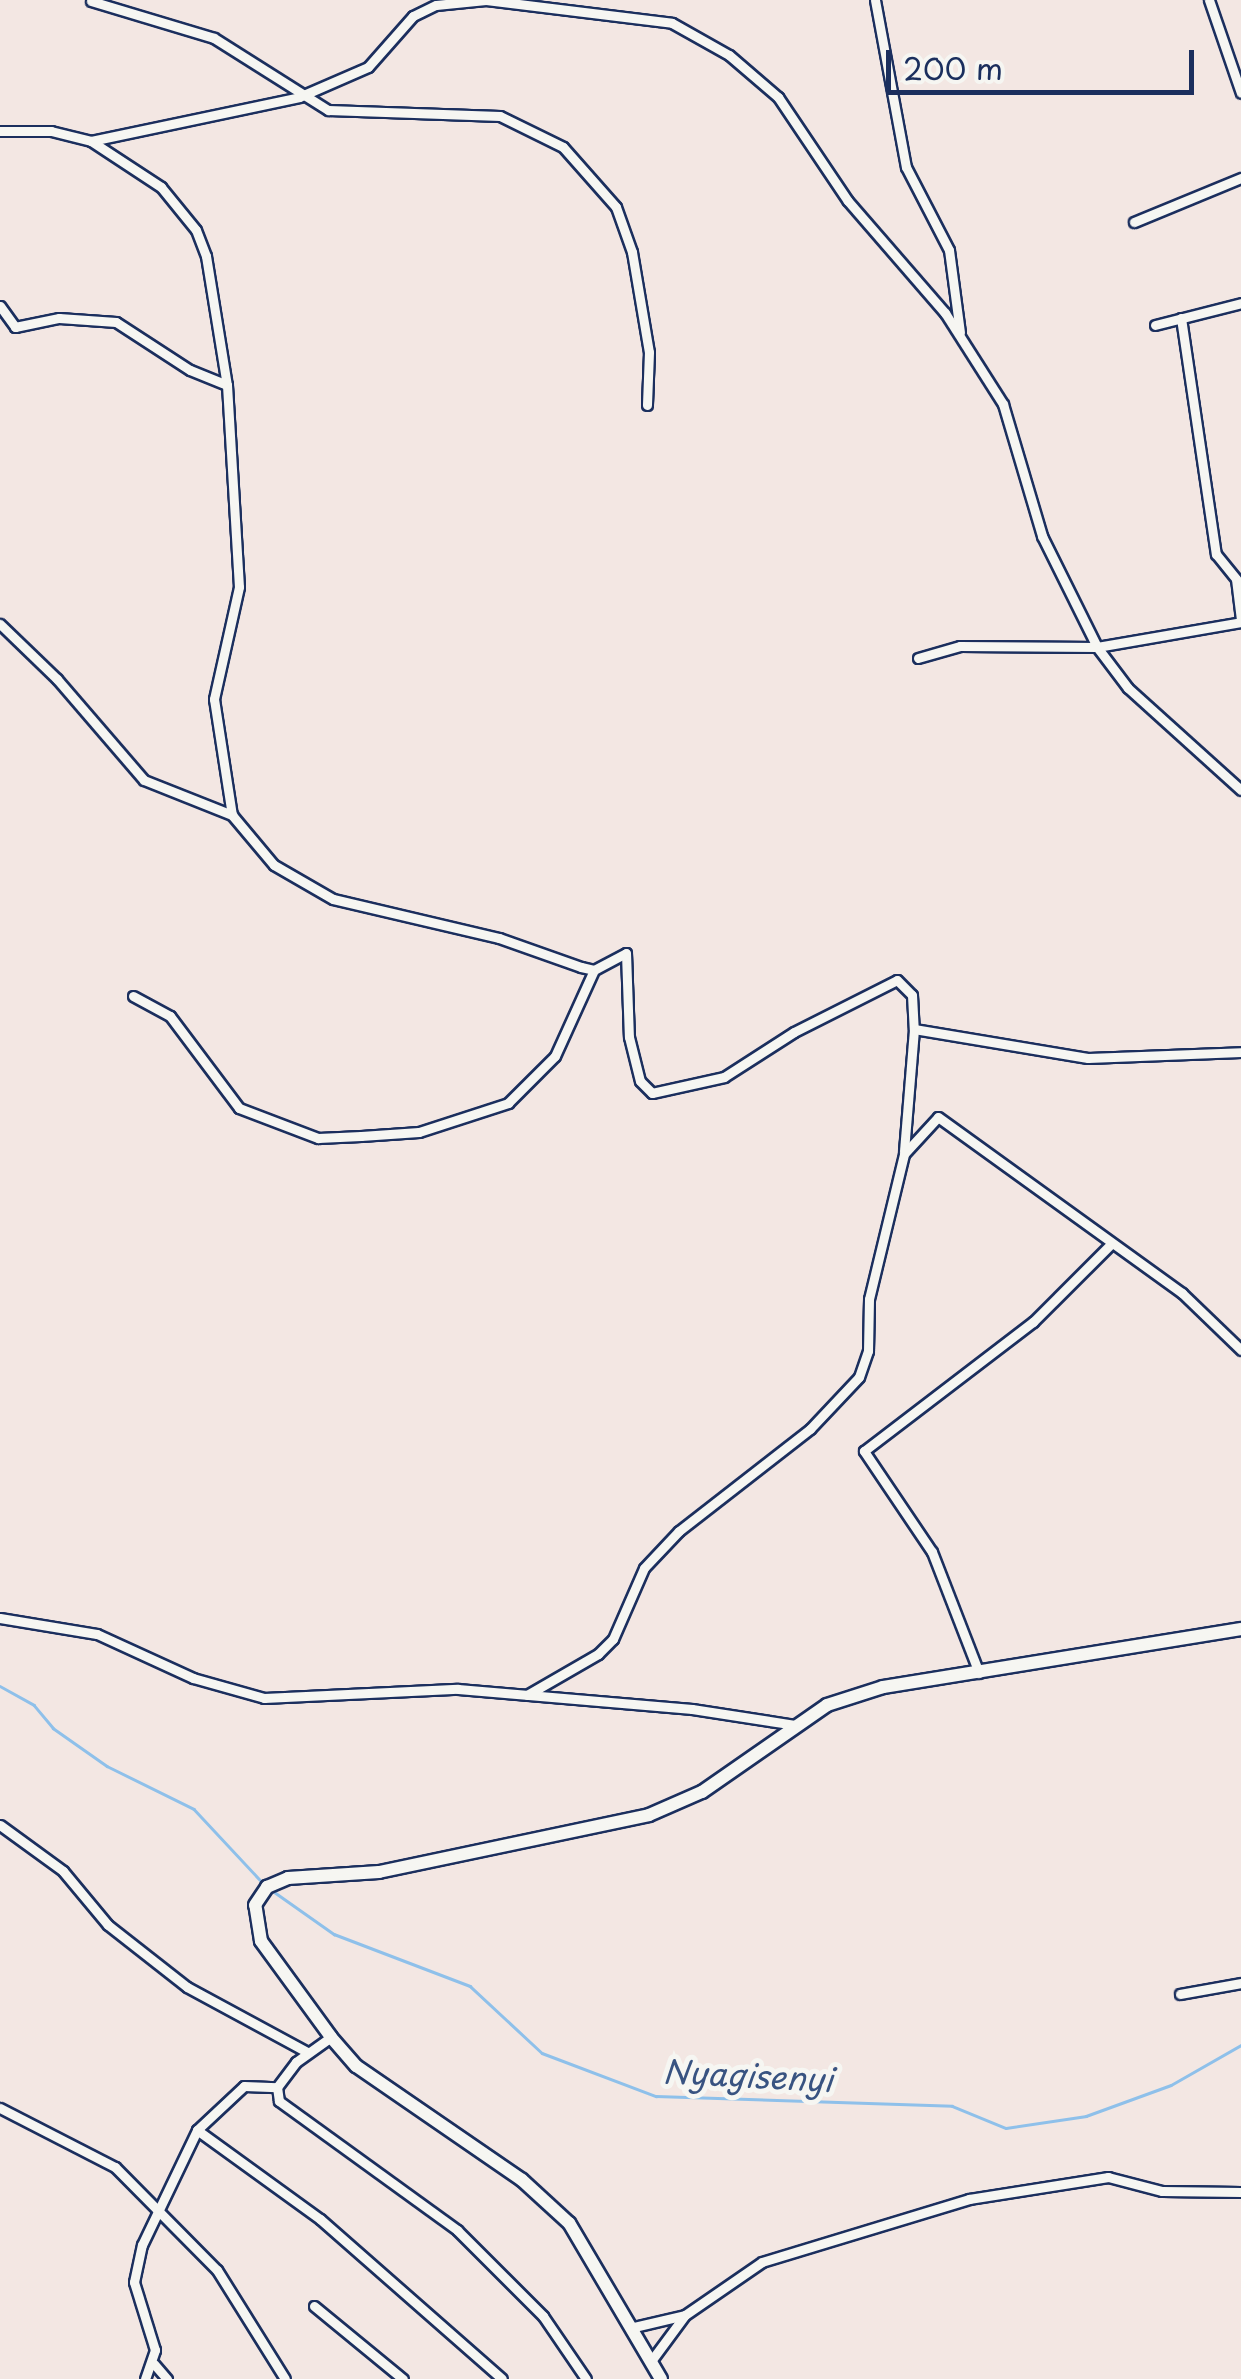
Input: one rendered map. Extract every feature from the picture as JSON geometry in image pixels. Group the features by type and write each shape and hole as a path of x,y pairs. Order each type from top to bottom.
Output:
{"main road":[{"path":"661,2379 634,2327 569,2223 522,2180 356,2066 331,2036 261,1941 256,1905 267,1887 288,1878 380,1872 649,1815 702,1792 828,1706 883,1688 980,1676 1241,1629"}],"street":[{"path":"91,141 299,97 368,66 413,16 436,5 486,0 672,22 728,55 778,97 848,201 960,334 1003,404 1042,536 1096,647 1128,688 1241,790"},
{"path":"876,0 906,167 949,250 960,334"},
{"path":"1209,0 1241,93"},
{"path":"91,1 214,38 299,97 353,115 456,110 500,116 563,147 616,208 632,252 650,352 647,406"},
{"path":"0,131 51,131 91,141 160,187 196,230 226,385 239,609 214,700 232,816"},
{"path":"1134,222 1241,178"},
{"path":"1155,325 1241,303"},
{"path":"0,306 15,327 59,318 116,322 190,370 226,385"},
{"path":"918,658 960,646 1096,647 1241,621 1236,579 1216,554 1181,318"},
{"path":"0,624 57,679 144,780 232,816 274,865 333,900 500,938 594,970"},
{"path":"133,996 170,1016 239,1108 318,1138 419,1132 508,1103 555,1056 594,970 626,954 629,1037 640,1081 652,1092 724,1078 794,1032 897,980 912,995 914,1028 904,1154 868,1299 868,1351 858,1376 810,1430 652,1560 613,1639 598,1654 527,1695"},
{"path":"914,1028 1088,1058 1241,1052"},
{"path":"904,1154 943,1118 1182,1293 1241,1350"},
{"path":"980,1676 932,1552 864,1451 1033,1322 1111,1244"},
{"path":"0,1618 97,1634 194,1678 264,1698 458,1689 795,1725"},
{"path":"0,1824 63,1871 108,1925 186,1987 307,2052"},
{"path":"1180,1994 1241,1983"},
{"path":"331,2036 307,2052 278,2087 278,2101 458,2230 551,2325 586,2379"},
{"path":"144,2379 154,2364 154,2337 134,2282 158,2212 198,2130 244,2086 278,2087"},
{"path":"0,2108 115,2167 217,2270 284,2379"},
{"path":"198,2130 320,2219 502,2379"},
{"path":"650,2361 685,2316 762,2262 969,2200 1108,2177 1162,2192 1241,2192"},
{"path":"314,2306 404,2379"},
{"path":"634,2327 685,2316"},
{"path":"154,2364 167,2379"}],"waterway":[{"name":"Nyagisenyi","path":"0,1686 34,1705 53,1728 107,1766 194,1809 263,1883"},
{"name":"Nyagisenyi","path":"273,1891 334,1934 470,1986 542,2053 656,2096 952,2106 1006,2128 1086,2116 1171,2085 1241,2045"}]}
